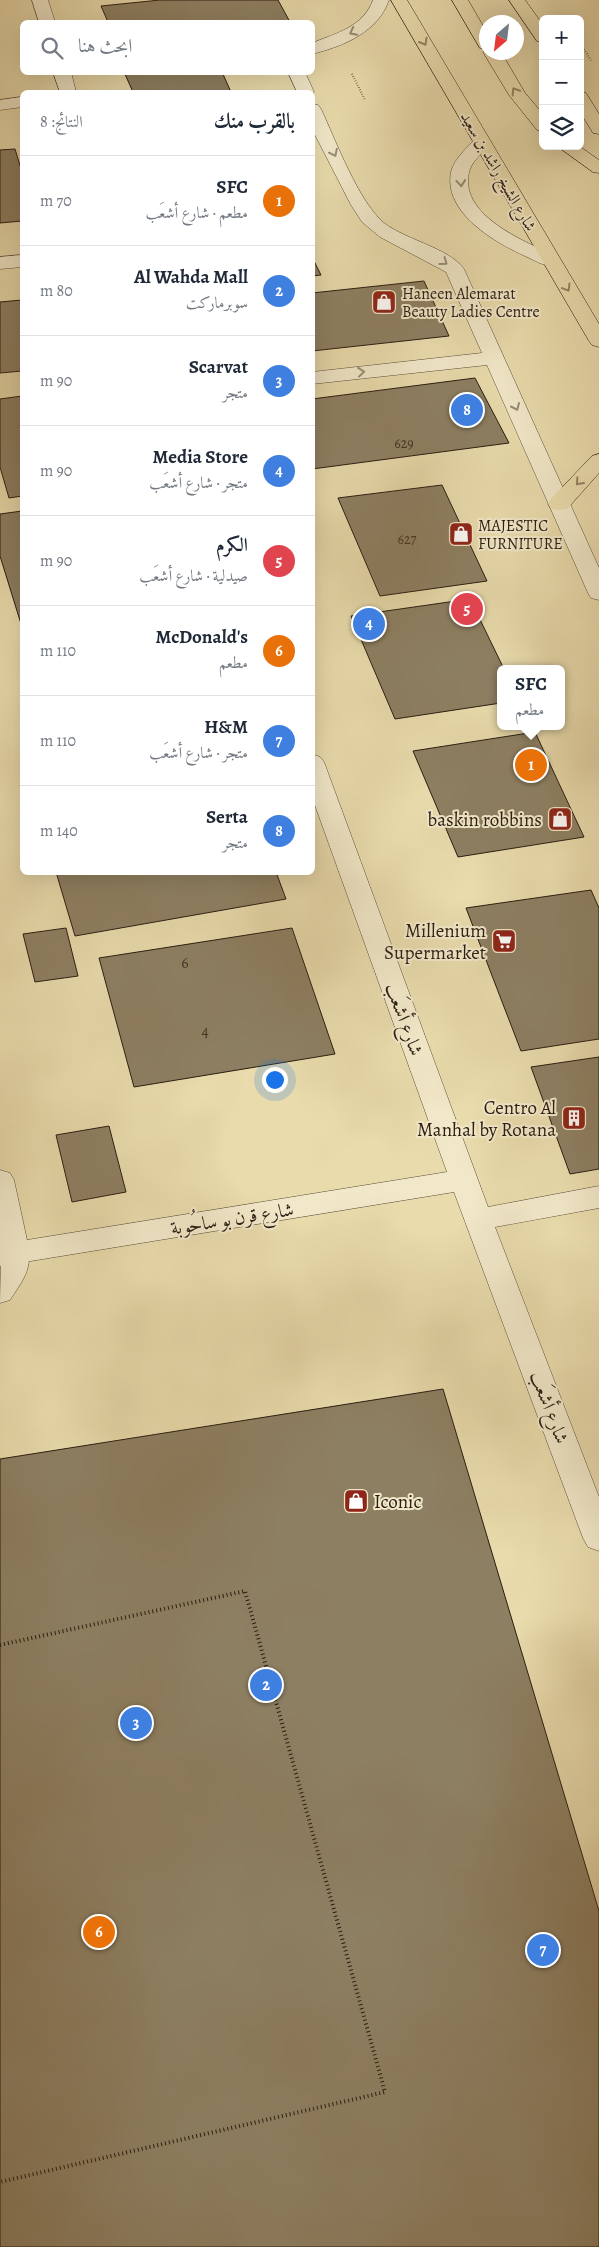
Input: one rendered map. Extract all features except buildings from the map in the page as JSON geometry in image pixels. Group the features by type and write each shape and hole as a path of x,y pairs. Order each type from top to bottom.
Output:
{"main road":[{"name":"شارع الشيخ راشد بن سعيد","path":"399,0 599,341"},
{"path":"460,0 479,32"},
{"path":"517,0 539,31"},
{"path":"497,60 518,95 539,121"},
{"path":"584,104 599,129"},
{"path":"572,150 599,168"},
{"path":"559,504 599,460"}],"street":[{"path":"40,0 46,20"},
{"path":"315,48 365,26 374,17 381,0"},
{"path":"63,75 67,90"},
{"path":"297,75 304,90"},
{"path":"0,105 20,102"},
{"path":"315,115 362,210 375,225 394,238 439,258 454,269 599,592"},
{"path":"482,142 461,170 460,186 466,203 478,220 496,235 551,261"},
{"path":"0,263 20,261"},
{"path":"315,378 494,358"},
{"name":"شارع أشعَب","path":"315,770 463,1180 599,1538"},
{"path":"0,1180 8,1254 14,1269 0,1292"},
{"name":"شارع قرن بو ساحُوبة","path":"8,1254 463,1180"},
{"path":"478,1219 599,1197"}],"path":[{"path":"0,1645 245,1591 385,2092 0,2182"}],"place":[{"name":"Haneen Alemarat Beauty Ladies Centre","path":"384,302"},
{"name":"Serta","path":"467,410"},
{"name":"MAJESTIC FURNITURE","path":"461,534"},
{"name":"الكرم","path":"467,609"},
{"name":"Media Store","path":"369,624"},
{"name":"SFC","path":"531,765"},
{"name":"baskin robbins","path":"560,819"},
{"name":"Millenium Supermarket","path":"504,941"},
{"name":"Centro Al Manhal by Rotana","path":"574,1118"},
{"name":"Iconic","path":"356,1501"},
{"name":"Al Wahda Mall","path":"266,1685"},
{"name":"Scarvat","path":"136,1723"},
{"name":"McDonald's","path":"99,1932"},
{"name":"H&M","path":"543,1950"}]}
